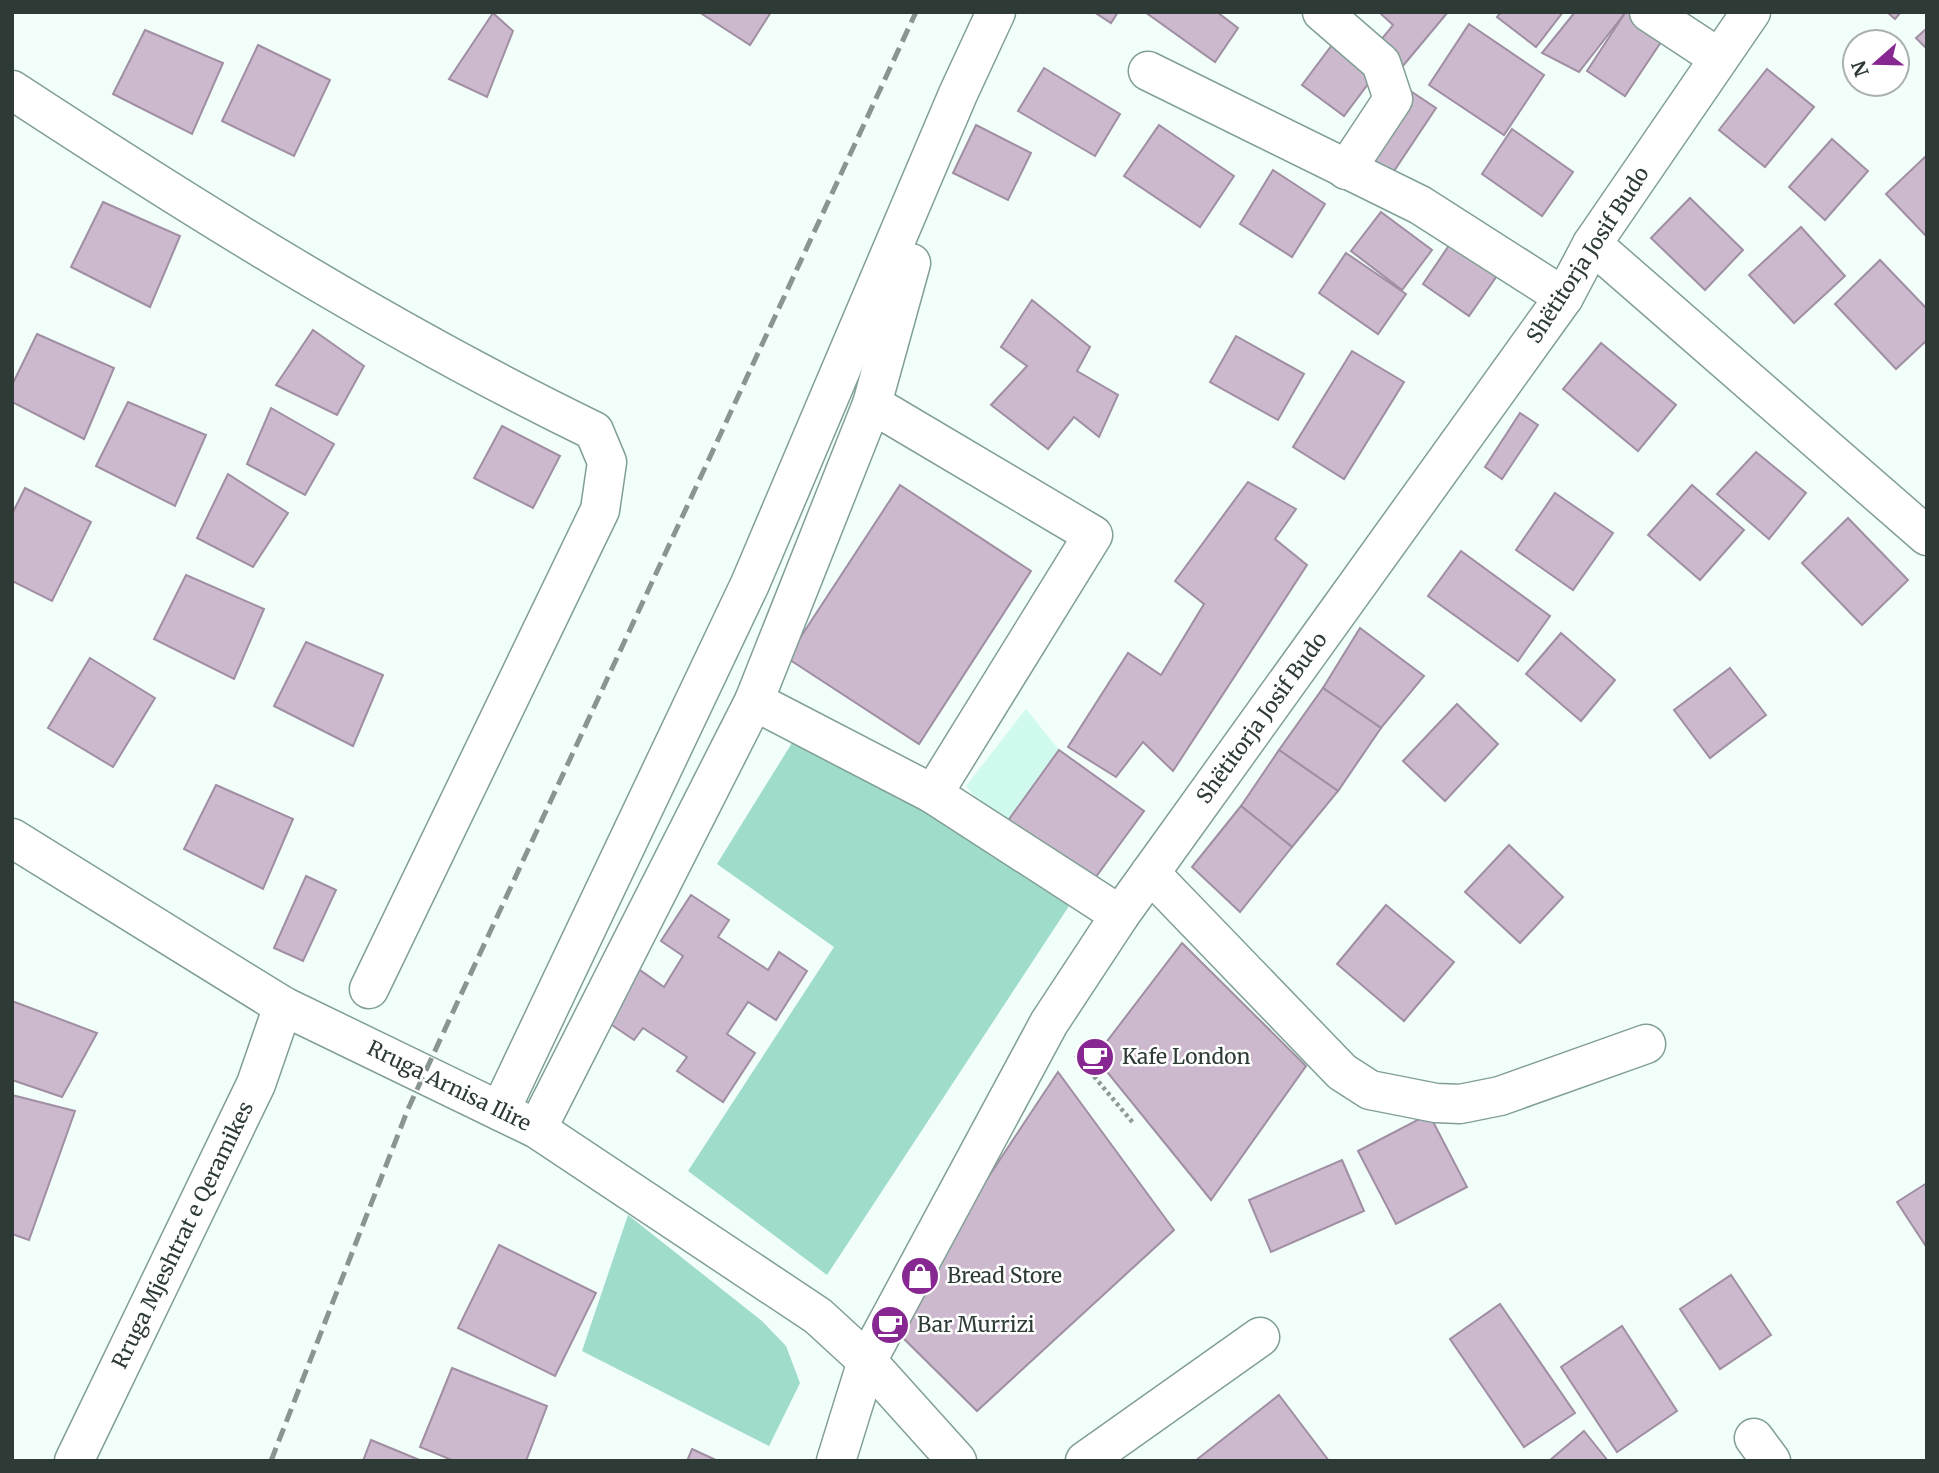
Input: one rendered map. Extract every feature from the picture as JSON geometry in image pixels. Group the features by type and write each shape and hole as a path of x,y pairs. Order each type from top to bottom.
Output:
{"street":[{"path":"500,1111 750,584 953,106 996,12"},
{"path":"1322,12 1381,63 1393,99 1346,170"},
{"path":"1649,12 1719,58"},
{"name":"Shëtitorja Josif Budo","path":"836,1461 867,1361 1049,1023 1120,915 1564,297 1592,244 1751,12"},
{"path":"1148,71 1420,205 1564,297"},
{"path":"12,90 175,197 498,385 594,431 607,463 600,510 369,989"},
{"path":"1592,244 1927,536"},
{"path":"537,1129 754,701 872,404 911,263"},
{"path":"872,404 1093,535 933,794"},
{"path":"754,701 933,794 1120,915"},
{"name":"Rruga Arnisa Ilire","path":"12,838 283,1006 537,1129 818,1316 867,1361 957,1461"},
{"path":"1150,873 1342,1072 1370,1090 1436,1103 1460,1104 1500,1096 1647,1044"},
{"name":"Rruga Mjeshtrat e Qeramikes","path":"74,1461 256,1084 283,1006"},
{"path":"1085,1461 1260,1337"}],"path":[{"path":"1049,1023 1135,1124"}],"shaded area":[{"path":"1026,709 1059,750 1144,811 1087,889 1002,829 966,786"},
{"path":"800,730 1069,906 827,1275 688,1171 834,947 717,864"},
{"path":"628,1215 762,1321 786,1346 800,1383 769,1446 582,1351"}],"building":[{"path":"699,12 771,12 750,45"},
{"path":"1094,12 1118,12 1111,23"},
{"path":"1145,12 1217,12 1238,28 1215,62"},
{"path":"1379,12 1448,12 1402,67 1377,45 1393,25"},
{"path":"1501,12 1563,12 1536,47 1497,17"},
{"path":"1575,12 1625,13 1579,72 1542,53"},
{"path":"1649,12 1671,27 1625,96 1587,71 1625,13"},
{"path":"1887,12 1901,12 1895,19"},
{"path":"493,13 513,31 487,97 449,79"},
{"path":"1469,24 1544,75 1504,135 1429,85"},
{"path":"1927,28 1927,49 1916,38"},
{"path":"145,30 223,63 192,134 113,94"},
{"path":"1335,41 1377,72 1344,116 1302,85"},
{"path":"258,45 330,80 294,156 222,121"},
{"path":"1044,68 1120,114 1095,156 1018,111"},
{"path":"1767,69 1814,107 1765,167 1719,130"},
{"path":"1412,92 1436,108 1390,177 1366,160"},
{"path":"976,125 1031,153 1008,200 953,173"},
{"path":"1159,125 1234,176 1200,227 1124,176"},
{"path":"1512,129 1573,172 1542,216 1482,174"},
{"path":"1832,139 1868,171 1825,220 1789,187"},
{"path":"1927,155 1927,237 1886,194"},
{"path":"1273,170 1325,204 1292,257 1240,224"},
{"path":"1690,198 1743,250 1705,290 1651,238"},
{"path":"103,202 180,236 150,307 71,267"},
{"path":"1381,212 1432,250 1402,290 1351,251"},
{"path":"1801,227 1845,276 1794,323 1749,275"},
{"path":"1454,238 1501,270 1469,316 1423,284"},
{"path":"1346,253 1406,294 1378,334 1319,293"},
{"path":"1880,260 1927,309 1927,340 1896,369 1835,304"},
{"path":"1032,300 1090,347 1077,371 1118,395 1099,437 1074,417 1048,449 991,405 1027,366 1001,347"},
{"path":"313,330 364,366 337,415 276,385"},
{"path":"37,334 114,368 84,439 12,402 12,385"},
{"path":"1236,336 1304,374 1278,420 1210,382"},
{"path":"1601,343 1676,405 1638,451 1563,389"},
{"path":"1352,351 1404,382 1344,479 1293,447"},
{"path":"128,402 206,435 175,506 96,466"},
{"path":"271,408 334,444 305,495 247,464"},
{"path":"1520,413 1538,425 1502,479 1485,467"},
{"path":"502,426 560,456 533,508 474,478"},
{"path":"1756,452 1806,493 1769,539 1717,494"},
{"path":"228,474 288,513 253,567 197,538"},
{"path":"1248,482 1296,509 1275,539 1307,565 1173,771 1143,742 1116,777 1068,747 1128,653 1161,675 1204,604 1175,581"},
{"path":"900,485 1031,571 919,744 787,658"},
{"path":"1692,485 1744,530 1700,580 1648,535"},
{"path":"25,488 91,522 52,601 12,581 12,514"},
{"path":"1555,493 1613,533 1573,590 1516,550"},
{"path":"1848,518 1908,580 1862,625 1802,563"},
{"path":"1461,551 1550,616 1518,661 1428,596"},
{"path":"186,575 264,609 234,679 154,639"},
{"path":"1360,628 1424,676 1381,728 1323,688"},
{"path":"1561,633 1615,680 1581,721 1526,674"},
{"path":"306,642 383,675 353,746 274,706"},
{"path":"90,658 155,698 113,767 48,728"},
{"path":"1730,668 1766,715 1710,758 1674,710"},
{"path":"1323,688 1381,728 1338,791 1279,750"},
{"path":"1457,704 1498,744 1445,801 1403,761"},
{"path":"1059,750 1144,811 1087,889 1002,829"},
{"path":"1279,750 1338,791 1292,847 1241,806"},
{"path":"216,785 293,819 263,889 184,849"},
{"path":"1241,806 1292,847 1240,912 1192,867"},
{"path":"1509,845 1563,897 1520,943 1465,892"},
{"path":"306,876 336,890 303,961 274,948"},
{"path":"691,895 729,920 718,937 768,970 779,952 807,971 776,1020 748,1002 727,1034 755,1053 723,1102 677,1071 687,1057 643,1028 634,1040 603,1019 637,968 664,987 683,956 661,941"},
{"path":"1386,905 1454,962 1404,1021 1337,964"},
{"path":"1182,943 1306,1066 1211,1200 1095,1057"},
{"path":"12,1001 97,1033 62,1097 12,1080"},
{"path":"1058,1072 1174,1230 977,1411 890,1325"},
{"path":"12,1095 75,1111 29,1240 12,1234"},
{"path":"1429,1114 1467,1187 1396,1224 1358,1151"},
{"path":"1342,1160 1364,1211 1271,1252 1249,1200"},
{"path":"1927,1183 1927,1248 1897,1202"},
{"path":"499,1245 596,1293 555,1376 458,1328"},
{"path":"1731,1275 1771,1335 1720,1369 1680,1309"},
{"path":"1500,1304 1575,1413 1524,1447 1450,1339"},
{"path":"1622,1326 1677,1411 1617,1452 1561,1367"},
{"path":"452,1368 547,1406 526,1461 454,1461 420,1447"},
{"path":"1279,1395 1329,1461 1195,1461"},
{"path":"1584,1431 1608,1461 1549,1461"},
{"path":"371,1440 422,1461 363,1461"},
{"path":"692,1449 718,1461 687,1461"}],"railway":[{"path":"271,1461 408,1109 916,12"}],"place":[{"name":"Kafe London","path":"1095,1057"},
{"name":"Bread Store","path":"920,1276"},
{"name":"Bar Murrizi","path":"890,1325"}]}
